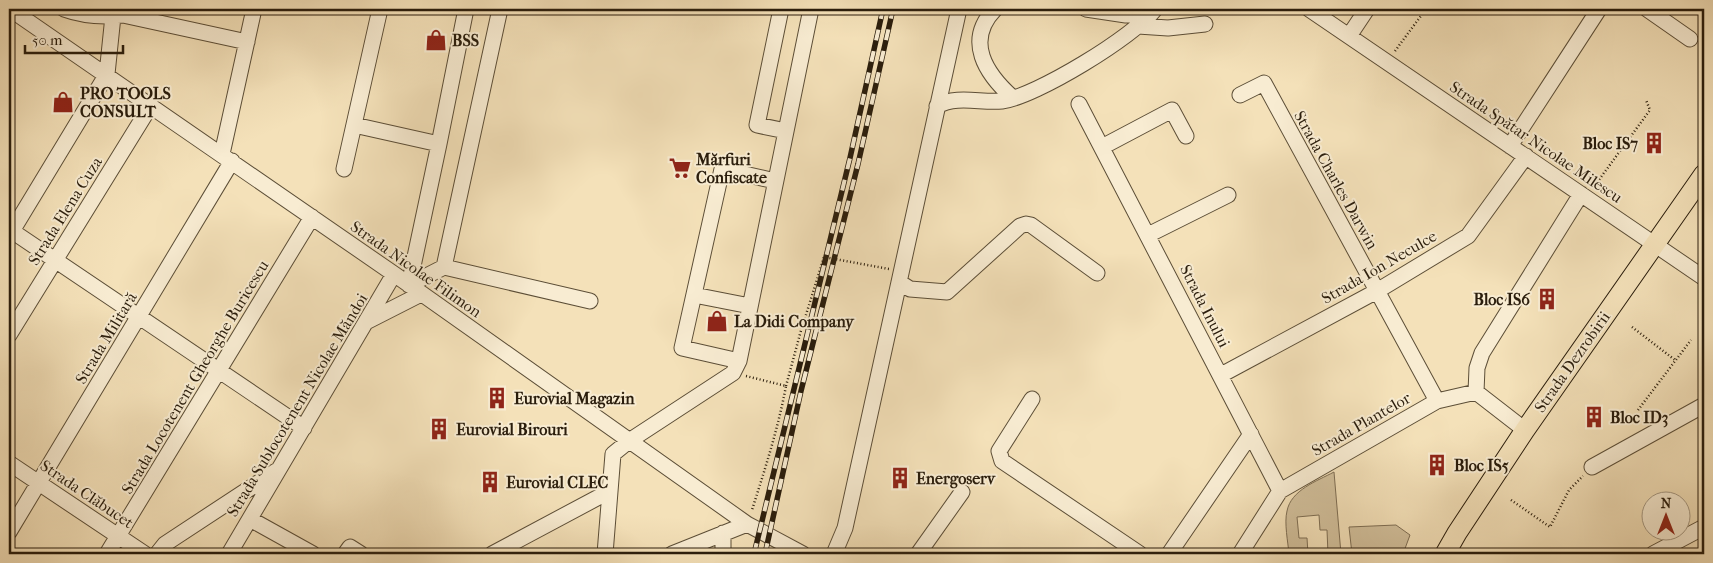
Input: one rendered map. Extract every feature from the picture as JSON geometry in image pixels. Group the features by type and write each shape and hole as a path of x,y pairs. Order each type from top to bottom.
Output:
{"main road":[{"name":"Strada Dezrobirii","path":"1445,554 1525,430 1704,174"}],"street":[{"name":"Strada Nicolae Filimon","path":"10,9 151,104 747,524 803,554"},
{"path":"64,9 78,14 123,15 247,42"},
{"name":"Strada Militară","path":"9,532 138,317 227,158 254,9"},
{"path":"344,169 380,9"},
{"path":"415,289 439,144 466,9"},
{"path":"366,322 444,267 500,9"},
{"path":"780,9 757,124 786,131"},
{"path":"605,554 613,454 736,367 811,9"},
{"path":"834,554 845,528 959,9"},
{"path":"994,9 986,18 980,34 980,51 987,70 999,86 1014,98"},
{"path":"1086,9 1126,15 1152,12"},
{"name":"Strada Spătar Nicolae Milescu","path":"1309,9 1704,278"},
{"path":"1349,36 1367,9"},
{"path":"1510,146 1599,9"},
{"path":"1647,9 1690,39"},
{"path":"938,106 946,101 984,101 1014,98 1064,74 1108,48 1138,26 1152,12"},
{"path":"113,16 107,74 10,233 54,260 304,428"},
{"path":"1138,26 1168,28 1205,24"},
{"name":"Strada Charles Darwin","path":"1240,96 1264,83 1437,401"},
{"name":"Strada Elena Cuza","path":"9,335 151,104"},
{"name":"Strada Inului","path":"1079,104 1280,491"},
{"path":"1100,143 1172,110 1186,136"},
{"path":"354,125 439,144"},
{"name":"Strada Ion Neculce","path":"1221,375 1377,290 1468,236 1526,156"},
{"path":"736,367 682,348 722,169 775,181"},
{"path":"1148,235 1228,195"},
{"path":"1525,430 1476,392 1477,368 1482,353 1583,195"},
{"name":"Strada Locotenent Gheorghe Buricescu","path":"107,554 312,217"},
{"path":"900,276 910,289 947,292 1020,226 1026,224 1031,225 1097,273"},
{"path":"444,267 590,301"},
{"name":"Strada Sublocotenent Nicolae Măndoi","path":"229,554 394,274"},
{"path":"694,295 750,306"},
{"name":"Strada Plantelor","path":"1240,554 1280,491 1437,401 1476,392"},
{"path":"1032,399 999,451 1002,461 1138,553"},
{"path":"1592,467 1704,405"},
{"path":"1169,554 1251,434"},
{"name":"Strada Clăbucet","path":"9,463 145,554"},
{"path":"157,554 165,544 279,469"},
{"path":"492,554 610,491"},
{"path":"918,554 962,492"},
{"path":"250,519 313,554"},
{"path":"672,554 747,524"},
{"path":"1653,554 1704,527"},
{"path":"723,534 723,554"},
{"path":"345,554 350,547 362,554"},
{"path":"1114,551 1138,553"}],"path":[{"path":"1387,62 1426,9"},
{"path":"1583,195 1650,110 1646,100"},
{"path":"747,524 766,468 800,334 824,257 900,276"},
{"path":"1632,327 1675,360"},
{"path":"1638,410 1691,340"},
{"path":"736,367 786,386"},
{"path":"1511,500 1550,527 1568,490 1592,467"}],"shaded area":[{"path":"1334,472 1341,554 1328,554 1327,530 1320,530 1319,515 1297,517 1299,538 1307,538 1308,554 1289,554 1286,521 1289,504 1306,487"},
{"path":"1396,525 1410,535 1403,554 1352,554 1349,527"}],"railway":[{"path":"754,554 850,158 883,9"},
{"path":"765,554 801,391 858,164 893,9"}],"place":[{"name":"BSS","path":"436,40"},
{"name":"PRO TOOLS CONSULT","path":"63,102"},
{"name":"Bloc IS7","path":"1654,143"},
{"name":"Mărfuri Confiscate","path":"680,168"},
{"name":"Bloc IS6","path":"1547,299"},
{"name":"La Didi Company","path":"717,321"},
{"name":"Eurovial Magazin","path":"497,398"},
{"name":"Bloc ID3","path":"1594,417"},
{"name":"Eurovial Birouri","path":"439,429"},
{"name":"Bloc IS5","path":"1437,465"},
{"name":"Energoserv","path":"900,478"},
{"name":"Eurovial CLEC","path":"490,482"}]}
